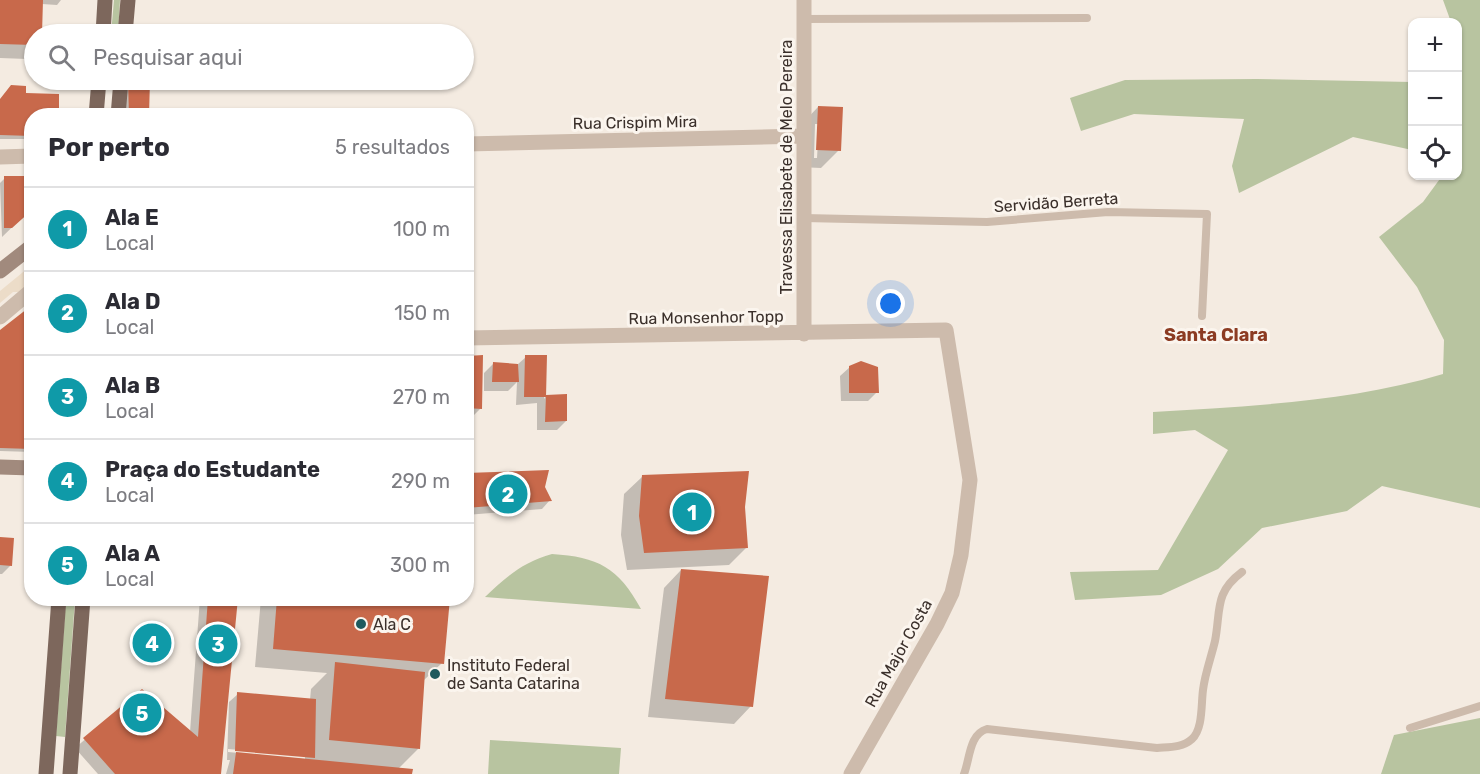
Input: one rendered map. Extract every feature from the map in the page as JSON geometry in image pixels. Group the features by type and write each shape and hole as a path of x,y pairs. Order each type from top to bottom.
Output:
{"main road":[{"path":"104,24 105,0"},
{"path":"126,24 128,0"},
{"path":"97,108 98,90"},
{"path":"119,108 120,90"},
{"path":"0,271 24,252"},
{"path":"0,467 24,468"},
{"path":"46,774 58,606"},
{"path":"70,774 82,606"}],"street":[{"name":"Travessa Elisabete de Melo Pereira","path":"804,0 804,334"},
{"name":"Rua Crispim Mira","path":"474,144 804,136"},
{"path":"0,157 24,156"},
{"path":"0,317 24,297"},
{"name":"Rua Monsenhor Topp","path":"474,338 946,330"},
{"name":"Rua Major Costa","path":"851,774 937,624 952,593 961,555 970,480 946,330"}],"lane":[{"path":"803,19 1087,18"},
{"name":"Servidão Berreta","path":"804,218 987,222 1108,212 1207,214 1202,316"},
{"path":"964,774 974,740 981,731 987,729 1157,748 1178,747 1190,740 1198,727 1220,599 1230,580 1242,572"},
{"path":"1410,728 1480,706"}],"green space":[{"path":"114,0 120,0 119,24 112,24"},
{"path":"1443,0 1480,0 1480,508 1382,486 1347,511 1262,528 1218,569 1161,595 1075,600 1070,572 1158,570 1228,450 1195,430 1153,434 1153,412 1263,405 1336,397 1443,374 1444,340 1417,287 1379,237 1423,202 1439,180 1462,180 1462,18 1450,18"},
{"path":"1257,79 1408,82 1408,149 1353,137 1239,193 1232,166 1244,119 1134,114 1081,131 1070,98 1125,80"},
{"path":"552,554 582,558 605,567 624,583 641,609 485,597 516,571 532,561"},
{"path":"65,606 74,606 65,737 56,736"},
{"path":"1480,718 1480,774 1381,774 1394,735"},
{"path":"490,740 621,748 619,774 488,774"}],"shaded area":[{"path":"24,271 24,288 21,292 13,292 0,303 0,291"}],"building":[{"path":"0,0 43,0 42,24 24,24 24,45 0,44"},
{"path":"11,85 24,86 26,93 59,94 59,108 24,108 24,136 0,135 0,99"},
{"path":"128,90 150,90 149,108 129,108"},
{"path":"818,106 843,107 841,151 816,150"},
{"path":"4,176 24,176 24,217 12,228 4,228"},
{"path":"24,311 24,449 0,448 0,330"},
{"path":"483,355 482,409 474,408 474,356"},
{"path":"525,355 547,355 546,397 524,397"},
{"path":"861,361 878,367 879,393 849,393 849,366"},
{"path":"493,362 518,364 519,382 492,382"},
{"path":"567,394 567,421 545,422 546,395"},
{"path":"549,470 545,487 552,501 474,507 474,473"},
{"path":"749,471 745,507 748,548 644,553 639,516 642,475"},
{"path":"0,537 14,538 12,566 0,565"},
{"path":"681,569 769,576 753,707 665,699"},
{"path":"207,606 237,606 221,774 115,774 83,738 142,689 198,737"},
{"name":"Ala C","path":"276,606 449,606 444,664 273,649"},
{"path":"335,662 425,672 420,749 329,740"},
{"path":"237,692 316,699 315,758 235,751"},
{"path":"236,752 413,769 412,774 233,774"}],"place":[{"name":"Ala D","path":"508,494"},
{"name":"Ala E","path":"692,512"},
{"name":"Ala C","path":"361,624"},
{"name":"Praça do Estudante","path":"152,643"},
{"name":"Ala B","path":"218,644"},
{"name":"Instituto Federal de Santa Catarina","path":"435,674"},
{"name":"Ala A","path":"142,713"}],"district":[{"name":"Santa Clara","path":"1216,335"}]}
